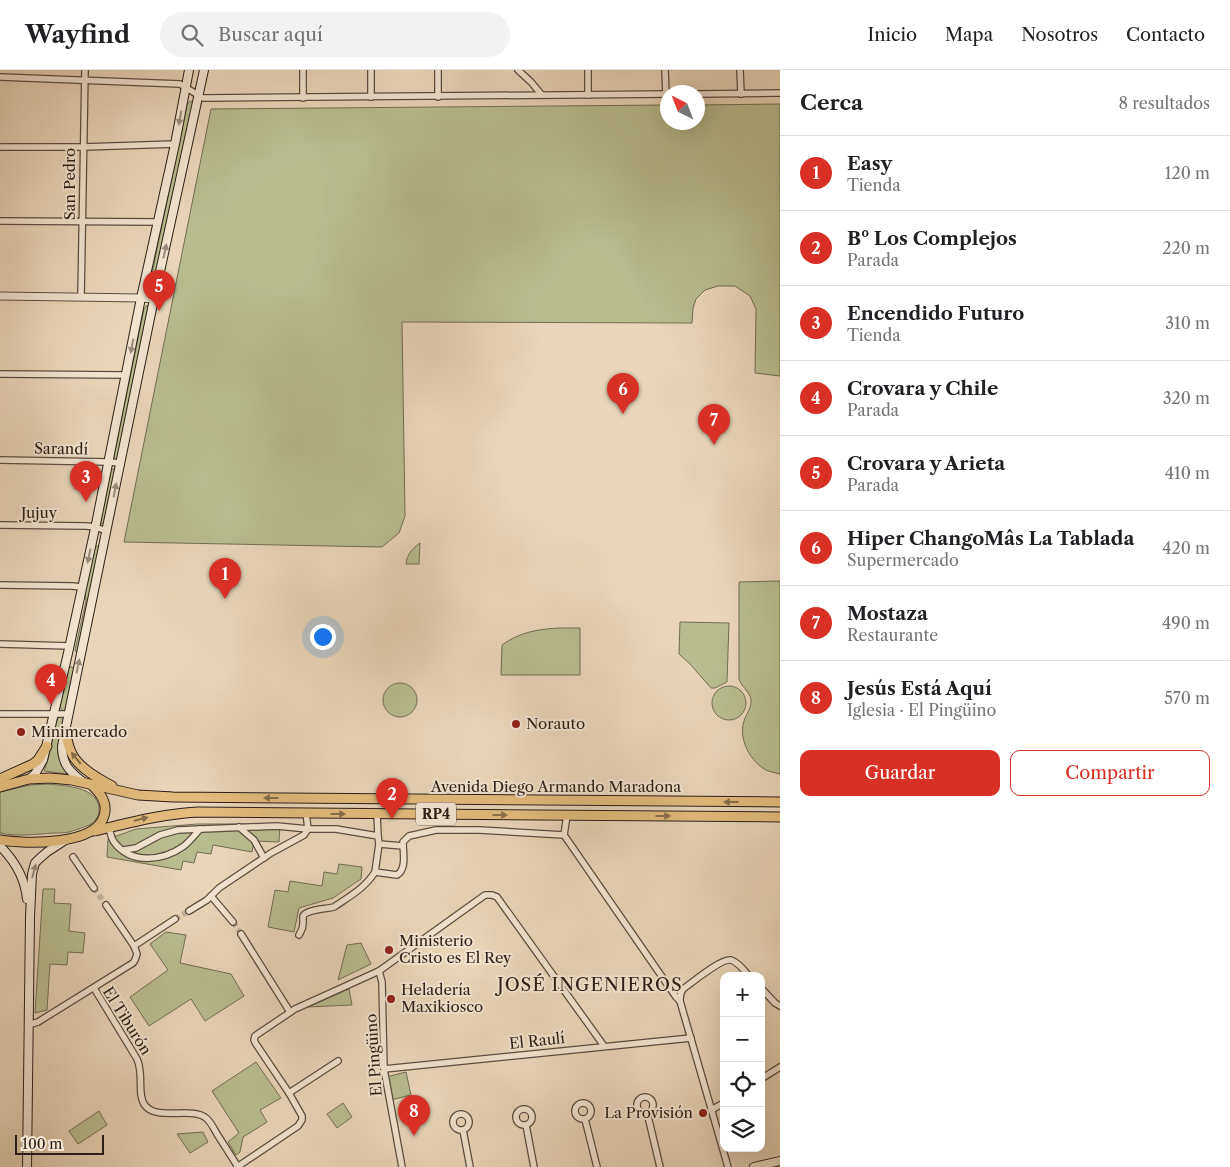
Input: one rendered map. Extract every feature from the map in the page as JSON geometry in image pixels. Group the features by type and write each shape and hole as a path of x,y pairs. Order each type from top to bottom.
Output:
{"main road":[{"path":"29,779 35,774 43,760 70,646 189,70"},
{"path":"94,783 72,773 63,759 62,746 154,299 204,70"},
{"path":"65,731 71,754 94,783 104,800 103,820 94,831"},
{"path":"0,779 34,764 47,746"},
{"name":"RP4","path":"0,787 29,779 50,778 94,783"},
{"name":"Avenida Diego Armando Maradona","path":"94,783 138,795 198,798 780,802"},
{"name":"Avenida Diego Armando Maradona","path":"94,831 142,819 198,812 780,817"},
{"name":"RP4","path":"0,840 25,842 66,840 94,831"},
{"path":"27,1167 32,874 36,863 46,852 66,840"},
{"path":"0,846 12,860 23,881 30,917"},
{"path":"754,1167 780,1161"}],"street":[{"name":"San Pedro","path":"81,297 84,70"},
{"path":"303,70 303,98"},
{"path":"371,70 371,97"},
{"path":"438,70 438,96"},
{"path":"518,70 541,94"},
{"path":"588,70 588,94"},
{"path":"665,70 666,85"},
{"path":"740,70 741,94"},
{"path":"0,77 180,84 206,98 660,94"},
{"path":"705,94 780,94"},
{"path":"0,146 175,144"},
{"path":"0,221 158,222"},
{"path":"0,296 154,299"},
{"path":"0,374 126,375"},
{"name":"Sarandí","path":"0,460 121,463"},
{"name":"Jujuy","path":"0,525 86,526 107,531"},
{"path":"0,585 82,587"},
{"path":"0,644 70,646"},
{"path":"0,714 68,714"},
{"path":"189,911 264,858 304,835 308,829 306,813"},
{"path":"299,935 302,930 305,914 318,909 334,907 369,881 374,872 379,844 377,814"},
{"path":"567,815 564,834 680,1001"},
{"path":"123,850 136,848 176,830 277,826 336,829 378,836"},
{"path":"109,827 112,840 123,850 135,857 142,858 172,853 184,846 200,829"},
{"path":"240,827 254,840 264,858"},
{"path":"374,872 400,874 404,852 403,842 409,836 436,830 564,834"},
{"path":"379,844 403,846"},
{"path":"73,857 94,888"},
{"path":"238,1167 301,1123 302,1120 302,1116 289,1093 256,1044 255,1036 290,1012 379,971 488,894 495,896 604,1046"},
{"path":"211,896 233,922"},
{"path":"94,988 133,963 136,960 137,954 134,946 106,905"},
{"path":"134,946 175,919"},
{"path":"241,934 290,1012"},
{"path":"728,1167 680,1001 680,993 725,960 734,962 745,972"},
{"name":"El Pingüino","path":"379,971 382,982 384,1069 402,1167"},
{"name":"El Tiburón","path":"28,1025 38,1022 94,988 138,1059 141,1071 141,1098 147,1109 154,1112 196,1114 206,1118 238,1167"},
{"path":"765,992 780,1006"},
{"name":"El Raulí","path":"384,1069 691,1038"},
{"path":"289,1093 338,1061"},
{"path":"765,1076 780,1067"},
{"path":"712,1110 720,1105"},
{"path":"648,1112 660,1167"},
{"path":"585,1119 597,1167"},
{"path":"526,1125 534,1167"},
{"path":"463,1130 470,1167"}],"green space":[{"path":"190,101 194,103 155,287 152,287 150,283 187,105"},
{"path":"780,104 780,376 755,373 756,309 750,296 735,286 718,286 705,290 696,299 692,323 402,322 405,516 399,533 382,547 124,542 211,109 660,105 660,130 705,130 705,105"},
{"path":"147,305 149,307 121,457 116,461 114,456 144,309"},
{"path":"112,469 116,470 105,523 103,524 100,519"},
{"path":"420,543 419,564 406,564 410,552"},
{"path":"96,546 100,547 79,650 76,652 86,601 85,592"},
{"path":"780,581 780,774 768,771 756,762 751,757 744,743 744,721 750,708 751,699 739,679 739,582"},
{"path":"680,622 729,623 727,682 711,688 679,654"},
{"path":"560,628 580,628 580,675 501,675 502,645 530,632"},
{"path":"69,667 75,670 67,709 63,711 60,707"},
{"path":"400,683 412,688 417,700 412,712 400,717 388,712 383,700 388,688"},
{"path":"729,686 736,687 741,691 745,696 745,710 741,715 736,719 729,720 722,719 717,715 713,710 712,703 713,696 717,691 722,687"},
{"path":"59,717 64,720 61,734 68,774 44,771"},
{"path":"48,784 79,788 92,795 97,801 99,808 99,813 93,823 67,832 20,835 0,833 0,792 30,785"},
{"path":"197,824 280,824 279,842 254,841 252,852 213,845 211,854 197,852 194,863 183,861 181,870 107,857 108,839 136,829"},
{"path":"339,864 362,867 361,879 333,898 299,908 294,932 268,927 275,890 288,892 290,881 322,886 324,872 337,874"},
{"path":"43,889 55,889 54,903 71,904 69,931 85,933 83,953 68,952 67,965 50,964 47,1010 35,1013"},
{"path":"166,932 186,935 180,963 231,974 244,996 205,1021 191,999 149,1026 130,997 168,970 150,944"},
{"path":"361,943 371,964 338,980 347,945"},
{"path":"349,989 352,1005 308,1007"},
{"path":"256,1062 281,1098 260,1110 267,1122 243,1137 240,1152 236,1155 228,1142 239,1133 212,1091"},
{"path":"406,1072 411,1095 391,1100 386,1077"},
{"path":"343,1103 352,1117 337,1128 327,1114"},
{"path":"99,1111 107,1125 78,1144 69,1131"},
{"path":"203,1132 208,1142 190,1153 177,1134"}],"tunnel":[{"path":"94,888 106,905"},
{"path":"175,919 189,911"},
{"path":"233,922 241,934"}],"place":[{"name":"Crovara y Arieta","path":"159,311"},
{"name":"Hiper ChangoMâs La Tablada","path":"623,414"},
{"name":"Mostaza","path":"714,445"},
{"name":"Encendido Futuro","path":"86,502"},
{"name":"Easy","path":"225,599"},
{"name":"Crovara y Chile","path":"51,705"},
{"name":"Norauto","path":"516,724"},
{"name":"Minimercado","path":"21,732"},
{"name":"Bº Los Complejos","path":"392,819"},
{"name":"Ministerio Cristo es El Rey","path":"389,950"},
{"name":"Heladería Maxikiosco","path":"391,999"},
{"name":"La Provisión","path":"703,1113"},
{"name":"Jesús Está Aquí","path":"414,1136"}],"district":[{"name":"JOSÉ INGENIEROS","path":"590,985"}]}
